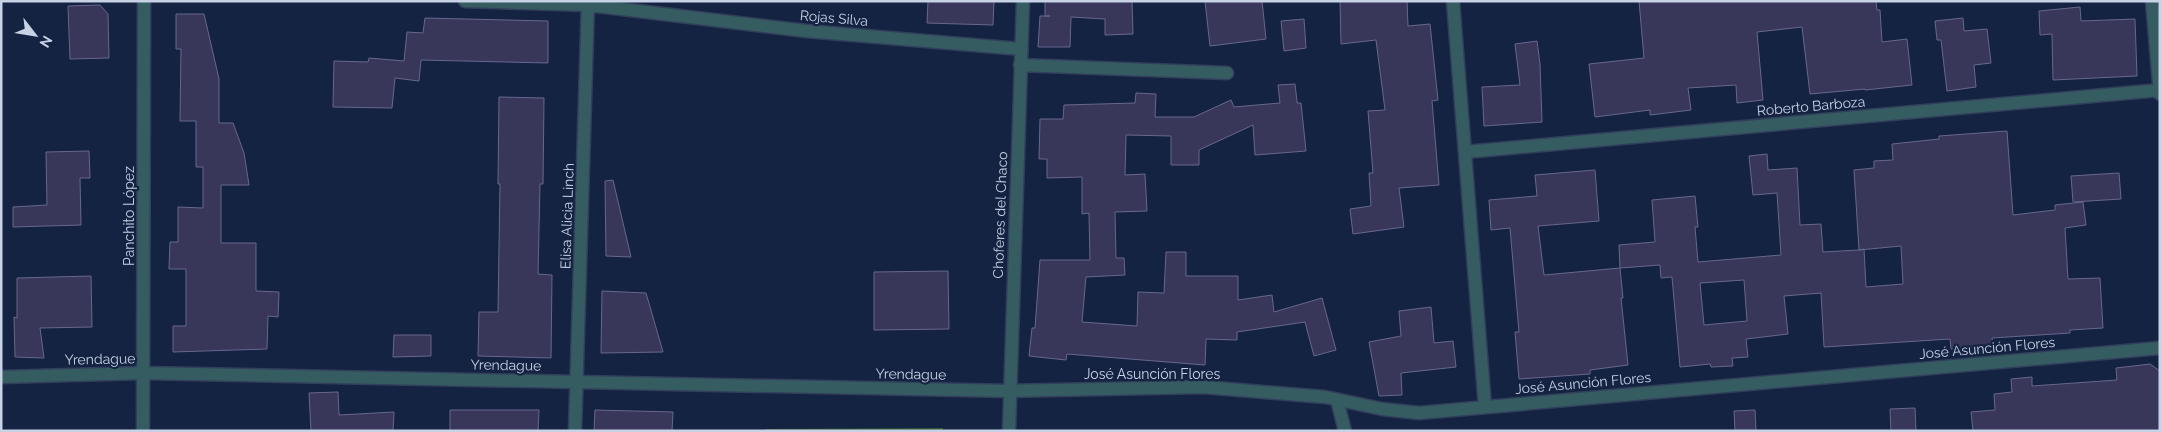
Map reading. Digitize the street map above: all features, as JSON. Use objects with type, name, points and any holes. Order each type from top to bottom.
[{"type":"street","name":"Panchito López","points":[[143,431],[144,1]]},
{"type":"street","name":"Rojas Silva","points":[[466,1],[588,3],[806,31],[1021,49]]},
{"type":"street","name":"Choferes del Chaco","points":[[1009,431],[1022,1]]},
{"type":"street","points":[[1453,1],[1485,407]]},
{"type":"street","points":[[2152,1],[2160,94]]},
{"type":"street","name":"Elisa Alicia Linch","points":[[575,431],[588,3]]},
{"type":"street","points":[[1020,65],[1227,73]]},
{"type":"street","name":"Roberto Barboza","points":[[1466,152],[2160,90]]},
{"type":"street","name":"José Asunción Flores","points":[[1010,391],[1203,387],[1325,397],[1382,409],[1419,413],[2160,348]]},
{"type":"street","name":"Yrendague","points":[[1,377],[143,373],[1010,391]]},
{"type":"street","points":[[1337,400],[1345,431]]},
{"type":"green space","points":[[943,428],[943,431],[765,431],[765,429]]},
{"type":"building","points":[[928,1],[994,1],[993,25],[927,23]]},
{"type":"building","points":[[1045,1],[1132,1],[1133,34],[1105,35],[1105,19],[1071,17],[1070,47],[1038,47],[1040,16],[1045,16]]},
{"type":"building","points":[[1205,1],[1262,1],[1266,39],[1210,46]]},
{"type":"building","points":[[1340,1],[1407,1],[1408,26],[1430,24],[1438,100],[1432,101],[1439,185],[1399,188],[1404,227],[1353,234],[1350,209],[1371,206],[1369,173],[1373,173],[1368,111],[1385,110],[1376,40],[1341,44]]},
{"type":"building","points":[[1639,1],[1876,1],[1877,10],[1880,10],[1882,42],[1907,39],[1912,85],[1810,94],[1802,27],[1757,32],[1763,100],[1737,103],[1736,85],[1688,88],[1691,110],[1650,115],[1650,110],[1595,117],[1589,64],[1644,58]]},
{"type":"building","points":[[100,5],[108,14],[109,58],[70,59],[68,6]]},
{"type":"building","points":[[2080,7],[2081,21],[2135,19],[2137,76],[2053,80],[2052,34],[2040,35],[2039,11]]},
{"type":"building","points":[[176,14],[204,14],[219,79],[219,123],[233,123],[244,153],[249,185],[221,185],[221,243],[256,243],[256,291],[279,292],[278,317],[268,316],[267,349],[173,352],[173,326],[186,326],[186,269],[169,269],[170,242],[178,242],[178,207],[203,208],[203,167],[196,167],[196,121],[180,121],[181,49],[176,49]]},
{"type":"building","points":[[425,18],[548,21],[548,63],[421,60],[419,81],[395,78],[392,108],[333,107],[334,61],[368,62],[369,58],[404,61],[407,32],[423,33]]},
{"type":"building","points":[[1963,18],[1964,31],[1987,29],[1991,63],[1974,65],[1976,87],[1947,91],[1941,40],[1937,40],[1935,21]]},
{"type":"building","points":[[1304,19],[1306,48],[1284,51],[1281,21]]},
{"type":"building","points":[[1537,41],[1540,64],[1542,122],[1484,126],[1482,87],[1520,85],[1515,44]]},
{"type":"building","points":[[1295,84],[1297,103],[1301,103],[1306,151],[1255,155],[1253,125],[1199,150],[1199,165],[1171,165],[1171,136],[1126,135],[1125,175],[1145,174],[1147,211],[1115,212],[1116,258],[1124,258],[1125,275],[1086,277],[1082,322],[1137,326],[1138,292],[1164,293],[1166,252],[1186,252],[1186,276],[1238,276],[1238,300],[1272,295],[1274,312],[1322,298],[1336,350],[1314,356],[1305,322],[1237,332],[1237,340],[1206,339],[1205,365],[1067,354],[1066,360],[1029,356],[1032,328],[1035,328],[1040,260],[1090,260],[1089,213],[1082,214],[1082,177],[1047,178],[1047,159],[1039,159],[1040,119],[1063,119],[1064,105],[1135,103],[1136,93],[1156,94],[1155,117],[1194,117],[1231,100],[1234,107],[1280,103],[1278,85]]},
{"type":"building","points":[[499,97],[544,98],[543,184],[540,184],[538,274],[552,275],[551,358],[478,356],[479,312],[498,312]]},
{"type":"building","points":[[2007,131],[2013,215],[2055,210],[2055,205],[2083,202],[2086,225],[2065,228],[2068,279],[2100,278],[2103,328],[2070,330],[2070,333],[1992,338],[1993,345],[1951,349],[1950,339],[1824,347],[1821,293],[1784,296],[1788,334],[1746,339],[1748,357],[1732,358],[1733,366],[1711,367],[1710,364],[1680,367],[1672,277],[1661,278],[1660,265],[1620,268],[1619,245],[1655,242],[1652,200],[1695,196],[1698,227],[1695,227],[1698,262],[1781,255],[1777,193],[1753,195],[1749,156],[1767,154],[1768,170],[1797,168],[1800,225],[1821,224],[1823,252],[1859,250],[1854,170],[1874,168],[1874,161],[1893,160],[1892,144],[1939,139],[1939,136]],"holes":[[[1901,246],[1903,284],[1866,287],[1864,250]],[[1744,280],[1747,321],[1704,325],[1700,283]]]},
{"type":"building","points":[[89,151],[90,178],[80,178],[81,225],[13,227],[13,207],[47,205],[46,152]]},
{"type":"building","points":[[1595,170],[1599,221],[1538,226],[1544,275],[1620,268],[1628,365],[1590,370],[1590,374],[1519,379],[1515,332],[1519,332],[1510,228],[1491,230],[1489,200],[1537,196],[1535,175]]},
{"type":"building","points":[[2119,173],[2121,199],[2073,202],[2071,176]]},
{"type":"building","points":[[613,180],[631,257],[606,256],[605,181]]},
{"type":"building","points":[[948,271],[949,329],[874,330],[874,272]]},
{"type":"building","points":[[91,276],[92,327],[40,328],[44,358],[15,357],[14,317],[17,318],[17,278]]},
{"type":"building","points":[[602,291],[646,293],[663,352],[601,353]]},
{"type":"building","points":[[1431,307],[1434,343],[1453,341],[1456,367],[1401,373],[1402,395],[1379,396],[1369,342],[1401,336],[1399,311]]},
{"type":"building","points":[[394,335],[431,335],[431,356],[393,357]]},
{"type":"building","points":[[2150,364],[2160,371],[2160,431],[1973,431],[1971,412],[1995,410],[1994,394],[2012,392],[2011,379],[2032,377],[2032,386],[2117,380],[2116,368]]},
{"type":"building","points":[[338,392],[339,415],[394,412],[393,431],[311,431],[309,393]]},
{"type":"building","points":[[1915,408],[1916,431],[1891,431],[1890,409]]},
{"type":"building","points":[[450,410],[539,410],[538,431],[450,431]]},
{"type":"building","points":[[595,410],[673,412],[672,431],[594,431]]},
{"type":"building","points":[[1755,410],[1756,431],[1735,431],[1734,411]]}]
